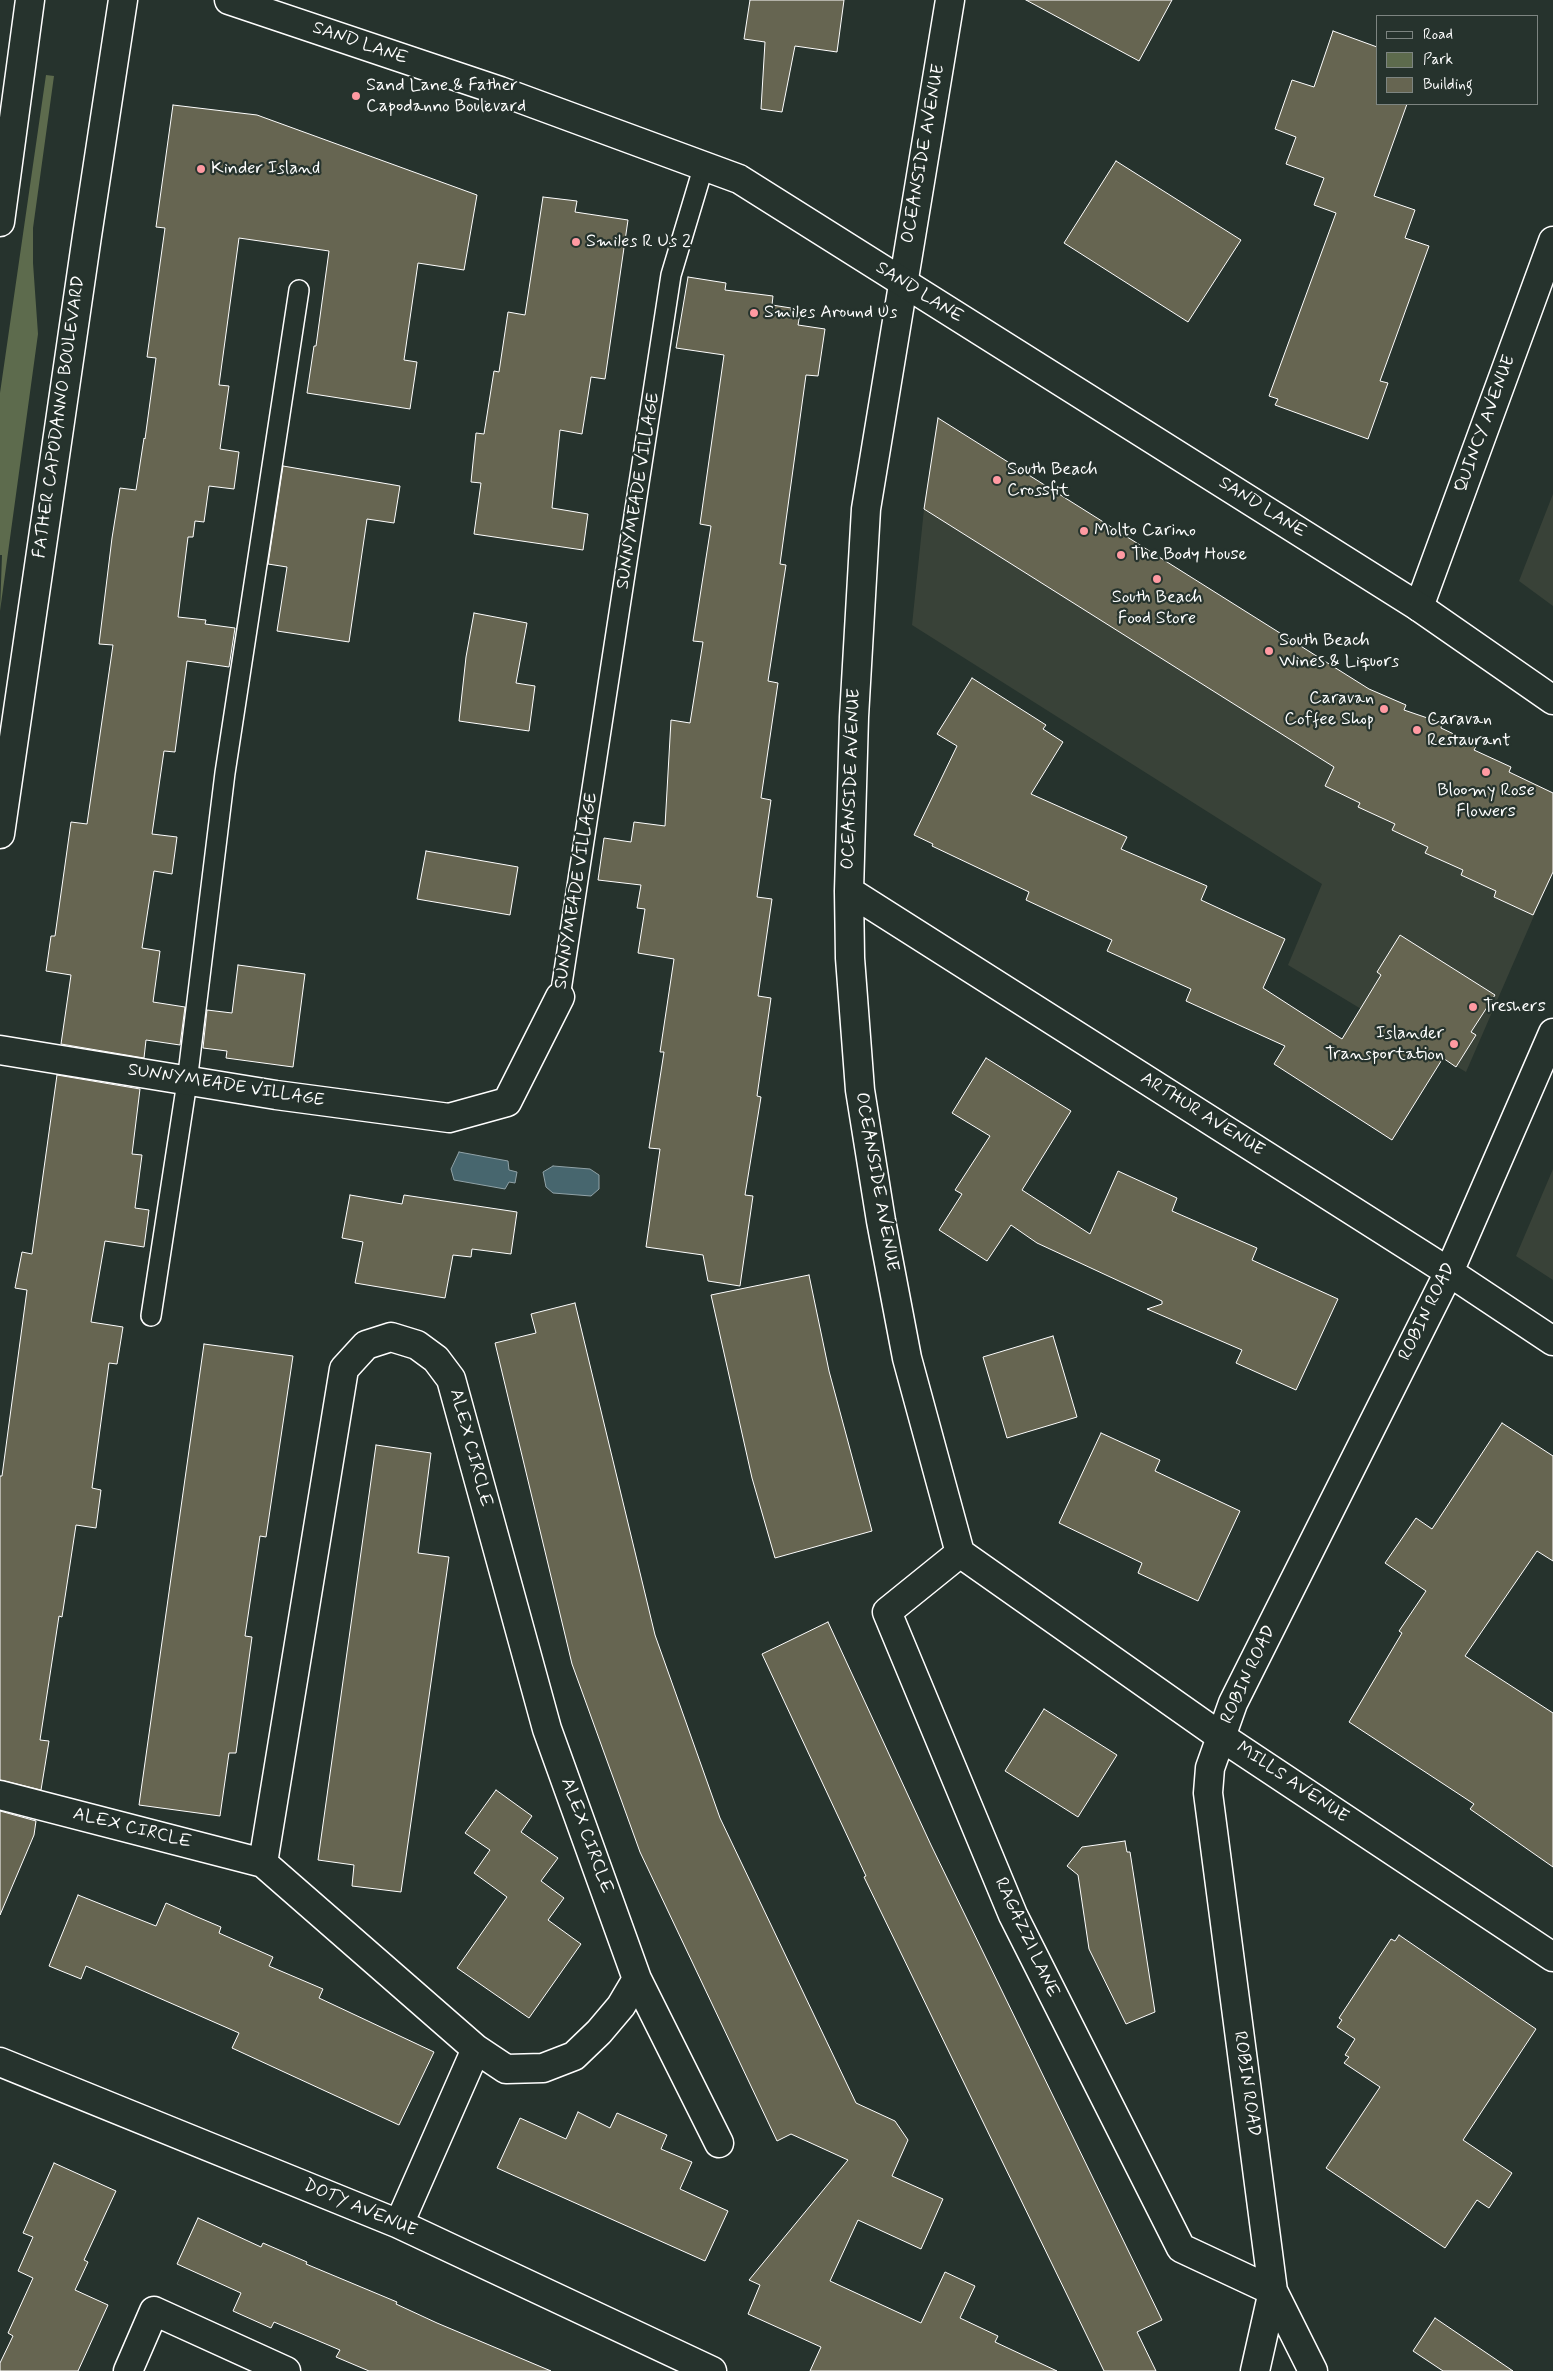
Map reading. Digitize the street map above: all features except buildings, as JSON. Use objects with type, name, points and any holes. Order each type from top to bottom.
[{"type":"street","points":[[0,222],[30,0]]},
{"type":"street","name":"FATHER CAPODANNO BOULEVARD","points":[[0,834],[11,675],[123,0]]},
{"type":"street","name":"SAND LANE","points":[[229,0],[500,91],[739,179],[1419,607],[1553,700]]},
{"type":"street","name":"OCEANSIDE AVENUE","points":[[950,0],[866,509],[854,717],[849,891],[850,958],[860,1090],[881,1221],[907,1358],[960,1553]]},
{"type":"street","name":"QUINCY AVENUE","points":[[1419,607],[1553,241]]},
{"type":"street","name":"ARTHUR AVENUE","points":[[849,891],[1449,1272],[1553,1341]]},
{"type":"street","name":"SUNNYMEADE VILLAGE","points":[[0,1050],[187,1082],[449,1118],[507,1102],[560,997]]},
{"type":"street","name":"ROBIN ROAD","points":[[1255,2371],[1274,2291],[1208,1793],[1210,1768],[1232,1702],[1449,1272],[1553,1033]]},
{"type":"street","name":"ALEX CIRCLE","points":[[263,1863],[344,1369],[366,1345],[391,1337],[418,1345],[436,1359],[451,1379],[547,1729],[637,1979],[719,2142]]},
{"type":"street","name":"MILLS AVENUE","points":[[960,1553],[1220,1736],[1553,1957]]},
{"type":"street","name":"RAGAZZI LANE","points":[[960,1553],[887,1612],[1013,1915],[1181,2248],[1274,2291]]},
{"type":"street","name":"ALEX CIRCLE","points":[[0,1795],[263,1863],[476,2049],[506,2069],[543,2068],[574,2056],[616,2013],[637,1979]]},
{"type":"street","points":[[399,2224],[476,2049]]},
{"type":"street","name":"DOTY AVENUE","points":[[0,2062],[399,2224],[712,2371]]},
{"type":"street","points":[[1274,2291],[1314,2371]]},
{"type":"street","points":[[128,2371],[154,2310],[286,2371]]},
{"type":"lane","name":"SUNNYMEADE VILLAGE","points":[[560,997],[672,275],[704,165]]},
{"type":"lane","points":[[151,1316],[187,1082],[225,774],[299,290]]},
{"type":"shaded area","points":[[936,427],[953,428],[1369,689],[1406,705],[1404,710],[1442,723],[1441,728],[1477,745],[1474,750],[1509,773],[1545,789],[1543,793],[1553,872],[1466,1072],[1288,965],[1322,884],[912,625],[924,509]]},
{"type":"shaded area","points":[[1553,494],[1553,606],[1519,581]]},
{"type":"shaded area","points":[[1553,1169],[1553,1280],[1516,1256]]},
{"type":"green space","points":[[46,75],[54,76],[33,228],[33,263],[38,334],[0,611],[2,555],[0,555],[0,393]]},
{"type":"water","points":[[459,1152],[508,1161],[509,1170],[517,1172],[515,1183],[509,1182],[505,1189],[454,1180],[451,1169]]},
{"type":"water","points":[[553,1166],[590,1169],[599,1175],[599,1189],[591,1196],[553,1193],[546,1187],[543,1172]]},
{"type":"place","name":"Sand Lane & Father Capodanno Boulevard","points":[[356,96]]},
{"type":"place","name":"Kinder Island","points":[[201,169]]},
{"type":"place","name":"Smiles R Us 2","points":[[576,242]]},
{"type":"place","name":"Smiles Around Us","points":[[754,313]]},
{"type":"place","name":"South Beach Crossfit","points":[[997,480]]},
{"type":"place","name":"Molto Carino","points":[[1084,531]]},
{"type":"place","name":"The Body House","points":[[1121,555]]},
{"type":"place","name":"South Beach Food Store","points":[[1157,579]]},
{"type":"place","name":"South Beach Wines & Liquors","points":[[1269,651]]},
{"type":"place","name":"Caravan Coffee Shop","points":[[1384,709]]},
{"type":"place","name":"Caravan Restaurant","points":[[1417,730]]},
{"type":"place","name":"Bloomy Rose Flowers","points":[[1486,772]]},
{"type":"place","name":"Treshers","points":[[1473,1007]]},
{"type":"place","name":"Islander Transportation","points":[[1454,1044]]}]
